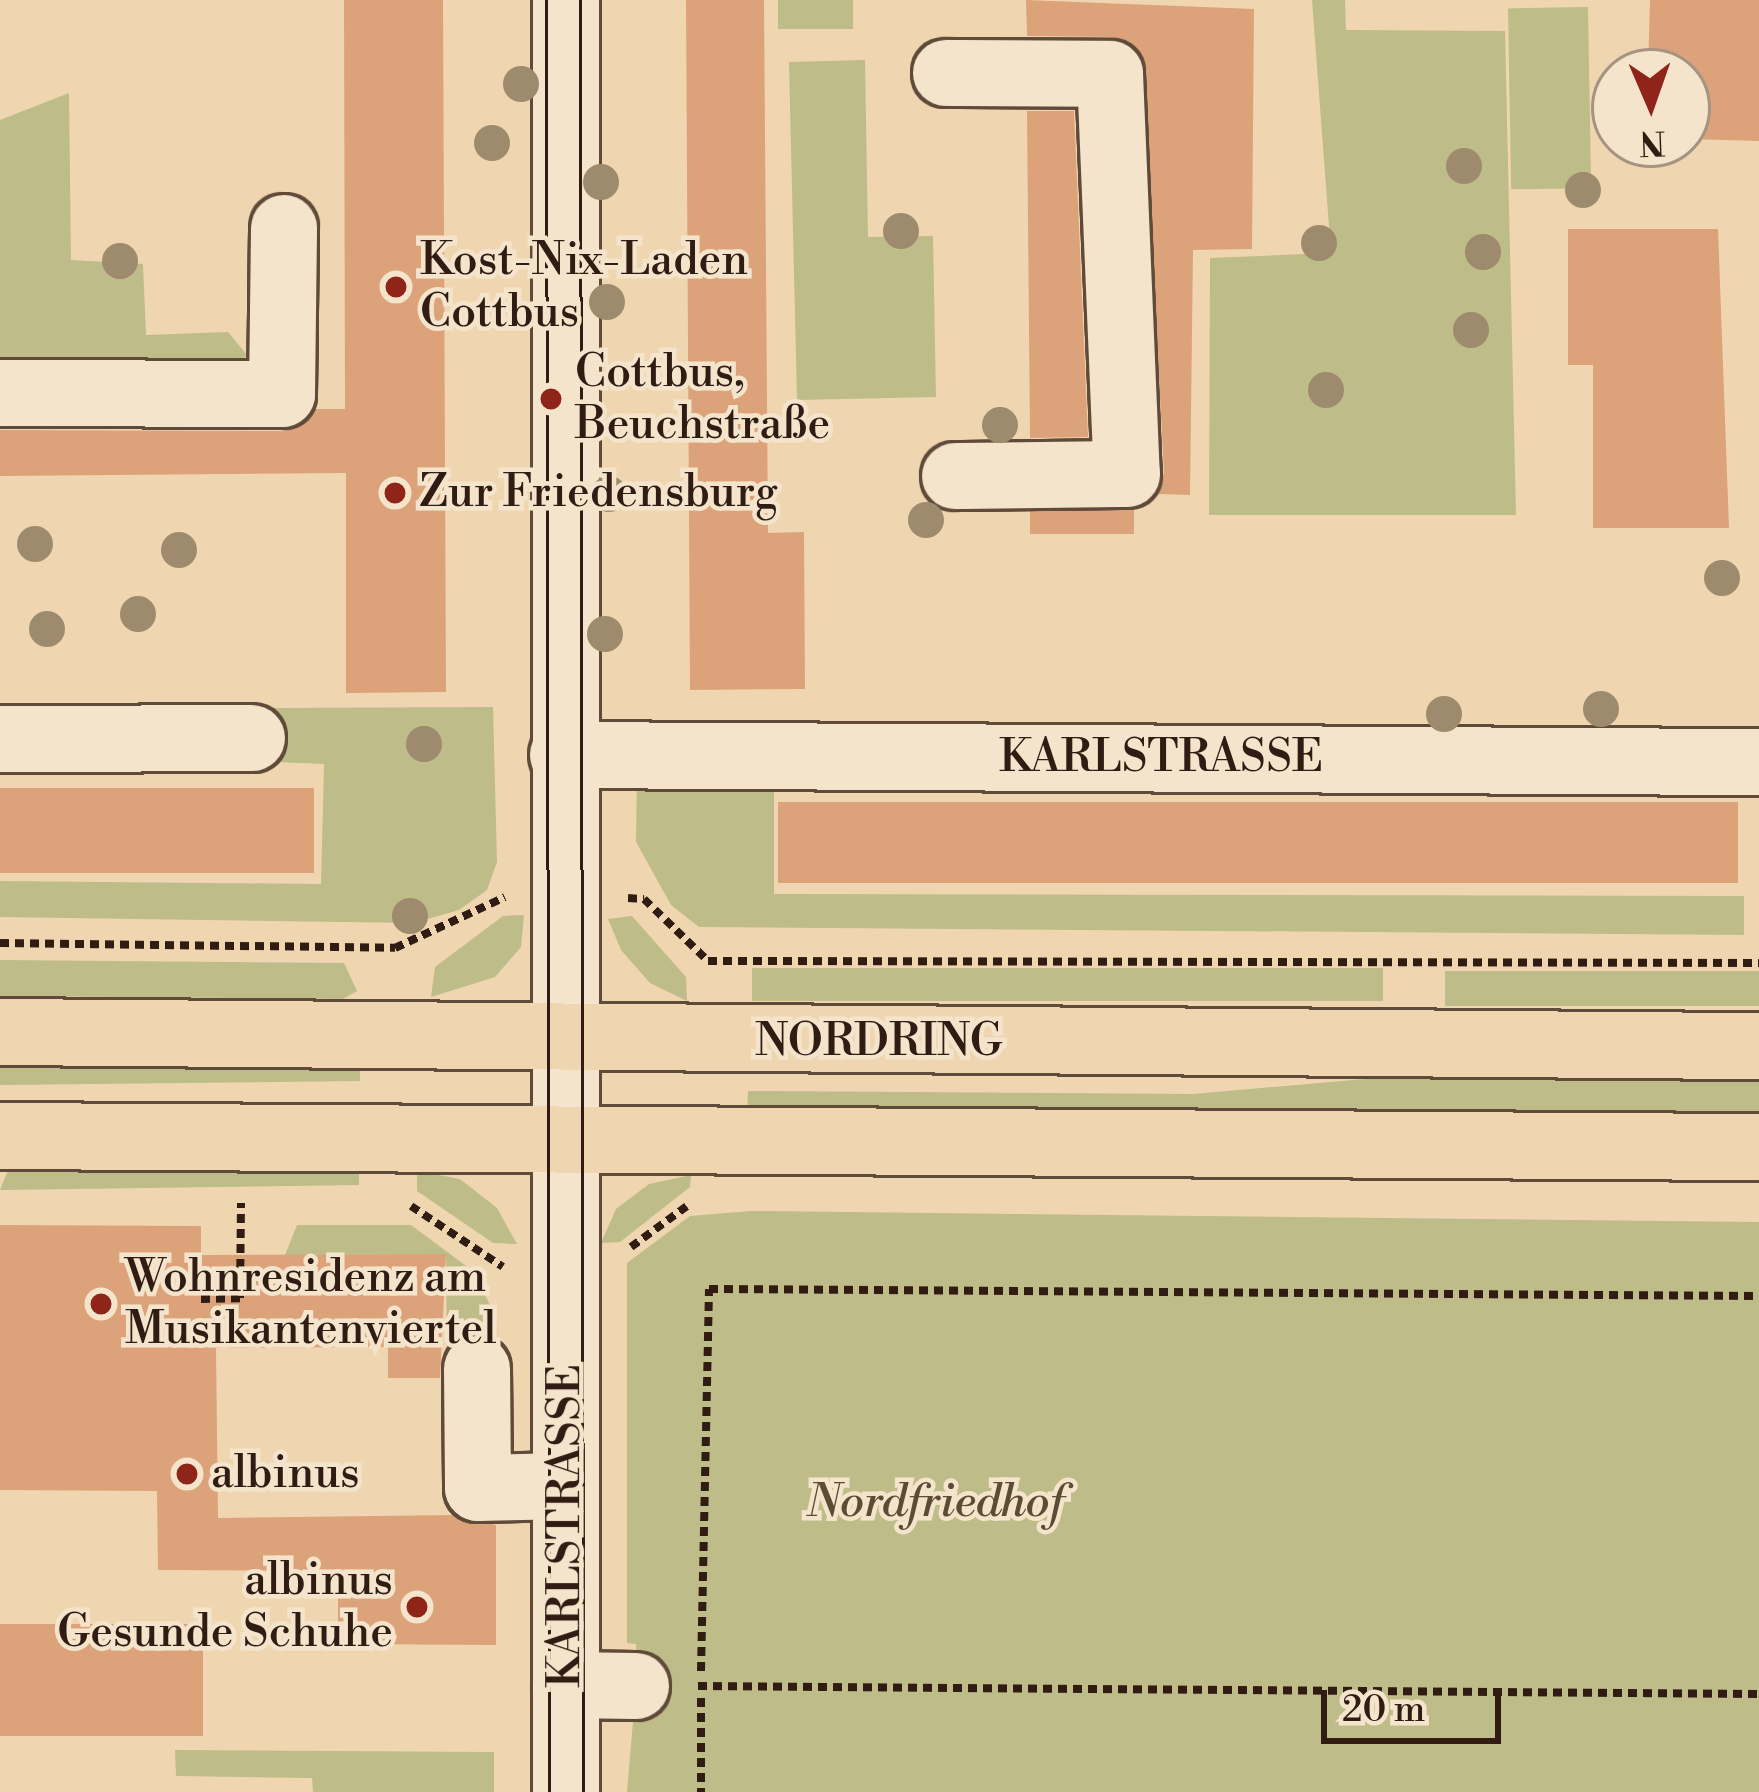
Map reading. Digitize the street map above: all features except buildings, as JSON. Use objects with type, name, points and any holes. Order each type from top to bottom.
[{"type":"main road","name":"NORDRING","points":[[0,1032],[1759,1046]]},
{"type":"main road","points":[[0,1136],[1759,1147]]},
{"type":"street","name":"KARLSTRASSE","points":[[566,0],[566,1792]]},
{"type":"street","points":[[946,73],[1110,74],[1127,474],[955,476]]},
{"type":"street","points":[[0,393],[282,394],[284,228]]},
{"type":"street","points":[[0,739],[252,738]]},
{"type":"street","name":"KARLSTRASSE","points":[[563,755],[1560,741],[1723,752]]},
{"type":"street","points":[[477,1369],[478,1489],[566,1486]]},
{"type":"street","points":[[566,1684],[636,1686]]},
{"type":"path","points":[[0,943],[394,948],[509,896],[644,899],[708,961],[1759,963]]},
{"type":"path","points":[[398,1202],[507,1270],[566,1268]]},
{"type":"path","points":[[219,1203],[263,1203]]},
{"type":"path","points":[[201,1299],[225,1304],[240,1298],[241,1203]]},
{"type":"path","points":[[240,1244],[251,1255]]},
{"type":"path","points":[[701,1792],[709,1289],[1759,1296]]},
{"type":"path","points":[[636,1686],[1759,1694]]},
{"type":"green space","points":[[778,0],[853,0],[853,29],[778,29]]},
{"type":"green space","points":[[1312,0],[1345,0],[1346,30],[1505,31],[1516,515],[1209,515],[1210,258],[1331,253]]},
{"type":"green space","points":[[1588,7],[1591,188],[1511,189],[1508,8]]},
{"type":"green space","points":[[865,60],[868,237],[933,236],[936,397],[797,400],[789,62]]},
{"type":"green space","points":[[69,93],[71,260],[143,264],[146,335],[228,332],[247,355],[229,377],[0,376],[0,120]]},
{"type":"green space","points":[[493,707],[497,862],[487,890],[459,910],[414,923],[0,917],[0,881],[321,884],[324,764],[273,762],[274,708]]},
{"type":"green space","points":[[774,769],[774,894],[1744,896],[1744,935],[699,927],[671,905],[636,842],[637,770]]},
{"type":"green space","points":[[524,915],[521,947],[495,977],[431,997],[435,967],[503,916]]},
{"type":"green space","points":[[632,916],[686,977],[687,1001],[650,983],[621,950],[608,919]]},
{"type":"green space","points":[[0,960],[344,963],[357,991],[343,999],[0,996]]},
{"type":"green space","points":[[752,968],[1383,968],[1383,1001],[752,1001]]},
{"type":"green space","points":[[1445,971],[1759,971],[1759,1006],[1445,1006]]},
{"type":"green space","points":[[0,1060],[360,1061],[360,1081],[0,1085]]},
{"type":"green space","points":[[1480,1069],[1759,1071],[1759,1120],[747,1116],[748,1091],[1193,1094]]},
{"type":"green space","points":[[9,1168],[359,1170],[359,1185],[0,1190]]},
{"type":"green space","points":[[417,1171],[460,1179],[497,1208],[517,1244],[493,1243],[417,1191]]},
{"type":"green space","points":[[691,1175],[690,1187],[620,1242],[601,1243],[616,1209],[649,1184]]},
{"type":"green space","name":"Nordfriedhof","points":[[751,1211],[1759,1222],[1759,1792],[627,1792],[636,1644],[627,1643],[627,1263],[690,1216]]},
{"type":"green space","points":[[297,1225],[411,1225],[473,1271],[497,1319],[499,1461],[490,1351],[447,1351],[446,1254],[285,1255]]},
{"type":"green space","points":[[175,1750],[494,1752],[494,1792],[313,1792],[312,1778],[176,1776]]},
{"type":"tram line","points":[[546,0],[549,1792]]},
{"type":"tram line","points":[[580,0],[583,1792]]},
{"type":"place","name":"Kost-Nix-Laden Cottbus","points":[[396,287]]},
{"type":"place","name":"Cottbus, Beuchstraße","points":[[551,399]]},
{"type":"place","name":"Zur Friedensburg","points":[[395,493]]},
{"type":"place","name":"Wohnresidenz am Musikantenviertel","points":[[101,1304]]},
{"type":"place","name":"albinus","points":[[187,1474]]},
{"type":"place","name":"albinus Gesunde Schuhe","points":[[417,1607]]}]
